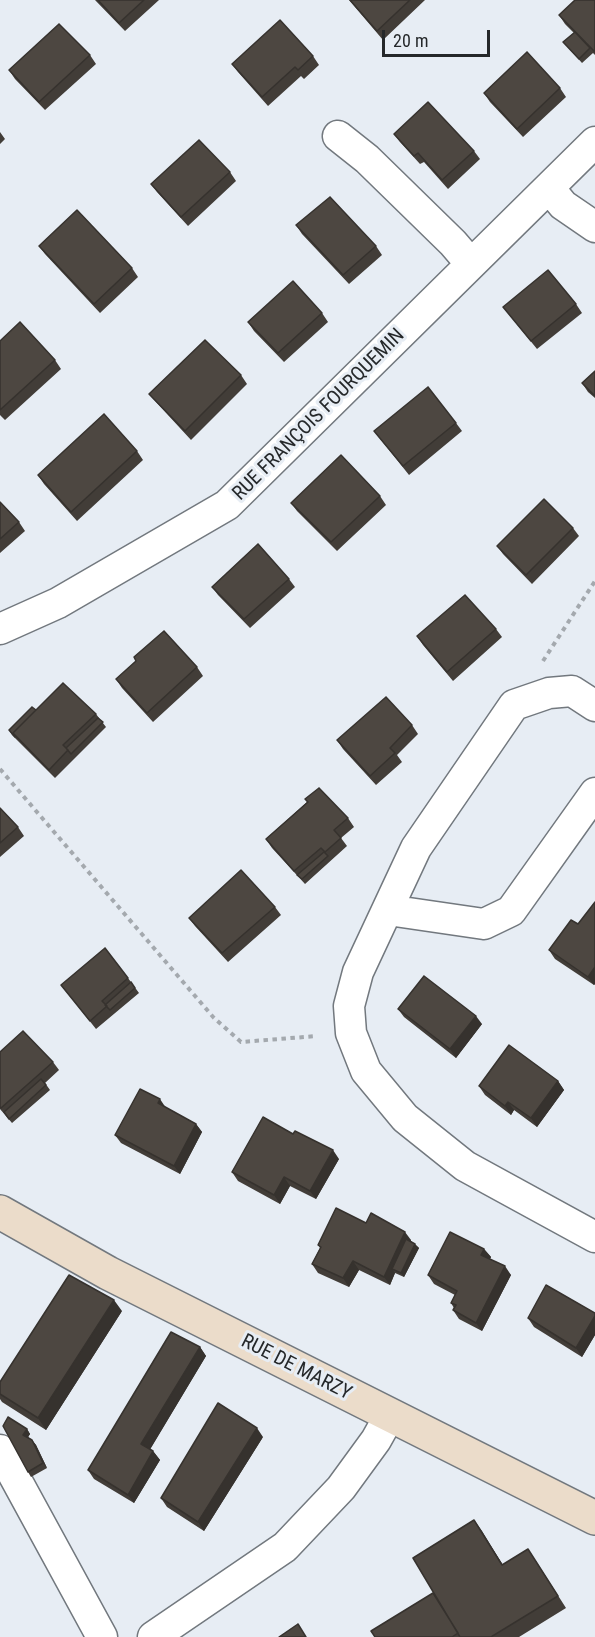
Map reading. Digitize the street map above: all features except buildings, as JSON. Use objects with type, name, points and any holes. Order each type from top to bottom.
[{"type":"main road","name":"RUE DE MARZY","points":[[0,1212],[108,1273],[595,1518]]},
{"type":"street","points":[[338,136],[367,159],[453,243],[471,264]]},
{"type":"street","name":"RUE FRANÇOIS FOURQUEMIN","points":[[0,629],[58,603],[227,505],[595,142]]},
{"type":"street","points":[[549,188],[564,205],[595,227]]},
{"type":"street","points":[[595,706],[572,691],[549,693],[514,705],[416,848],[358,972],[349,1006],[351,1033],[366,1071],[405,1118],[465,1166],[595,1237]]},
{"type":"street","points":[[388,910],[484,924],[511,911],[595,793]]},
{"type":"street","points":[[153,1637],[285,1547],[341,1488],[376,1440],[390,1415]]},
{"type":"street","points":[[0,1450],[102,1637]]},
{"type":"path","points":[[514,705],[595,581]]},
{"type":"path","points":[[0,769],[214,1018],[241,1042],[351,1033]]}]
